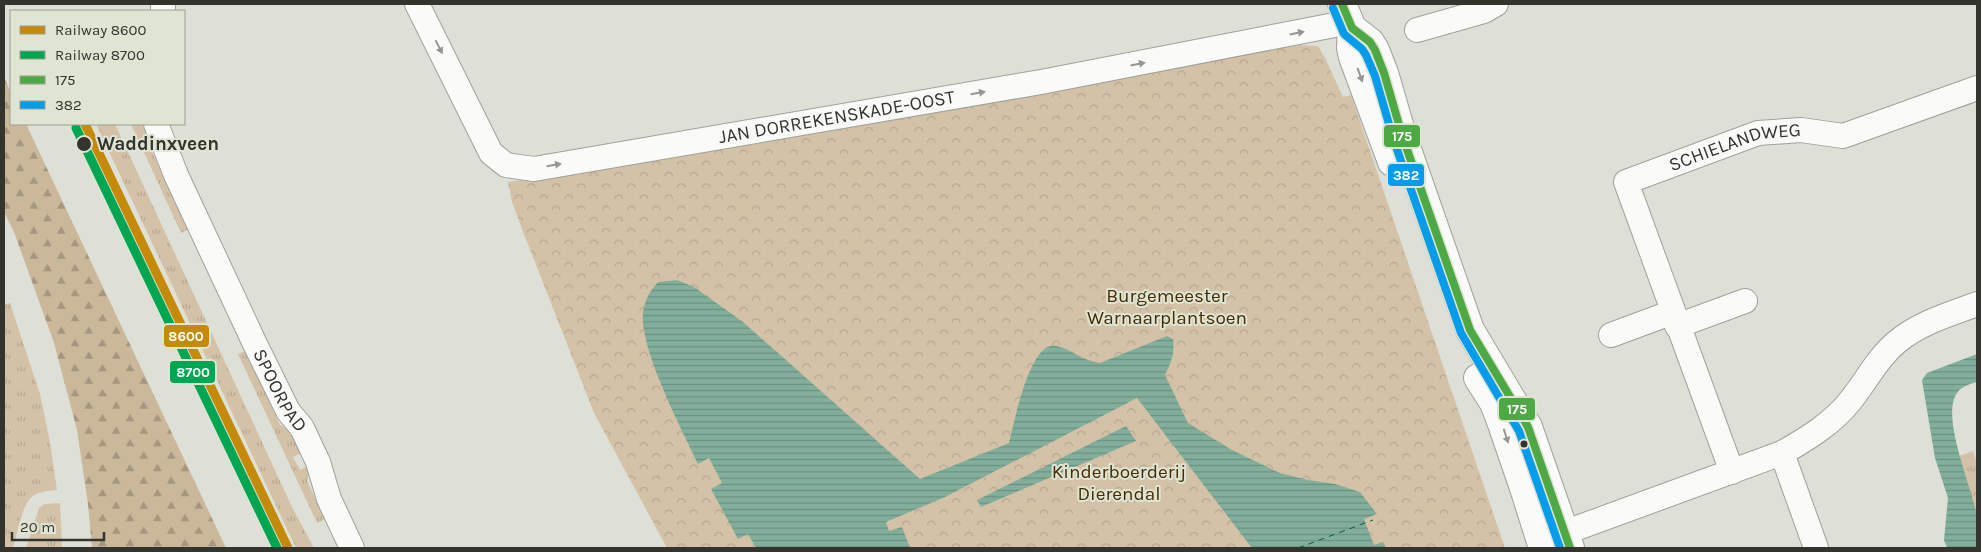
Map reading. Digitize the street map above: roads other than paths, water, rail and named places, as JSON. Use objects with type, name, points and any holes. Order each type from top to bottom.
[{"type":"main road","points":[[1348,18],[1375,50],[1384,73],[1402,135],[1470,330],[1528,427],[1568,540]]},
{"type":"main road","points":[[1348,18],[1353,57],[1455,337],[1466,359],[1494,403],[1542,545]]},
{"type":"street","name":"JAN DORREKENSKADE-OOST","points":[[417,4],[491,153],[506,165],[534,169],[1041,82],[1318,30],[1348,18]]},
{"type":"street","points":[[1416,30],[1484,11],[1496,4]]},
{"type":"street","name":"SCHIELANDWEG","points":[[1732,472],[1626,182],[1758,134],[1801,130],[1844,136],[1977,88]]},
{"type":"street","name":"SPOORPAD","points":[[156,125],[164,149],[203,234],[288,411],[302,428],[318,462],[329,499],[352,548]]},
{"type":"street","points":[[1611,335],[1744,301]]},
{"type":"street","points":[[1542,545],[1568,540],[1782,452],[1811,435],[1843,408],[1873,368],[1898,341],[1934,320],[1977,304]]},
{"type":"street","points":[[1782,452],[1816,548]]},
{"type":"rail line","name":"8600","points":[[85,125],[288,548]]},
{"type":"rail line","name":"8700","points":[[76,128],[277,548]]},
{"type":"place","name":"Waddinxveen","points":[[84,144]]},
{"type":"park label","name":"Burgemeester Warnaarplantsoen","points":[[1167,307]]},
{"type":"park label","name":"Kinderboerderij Dierendal","points":[[1119,483]]}]
